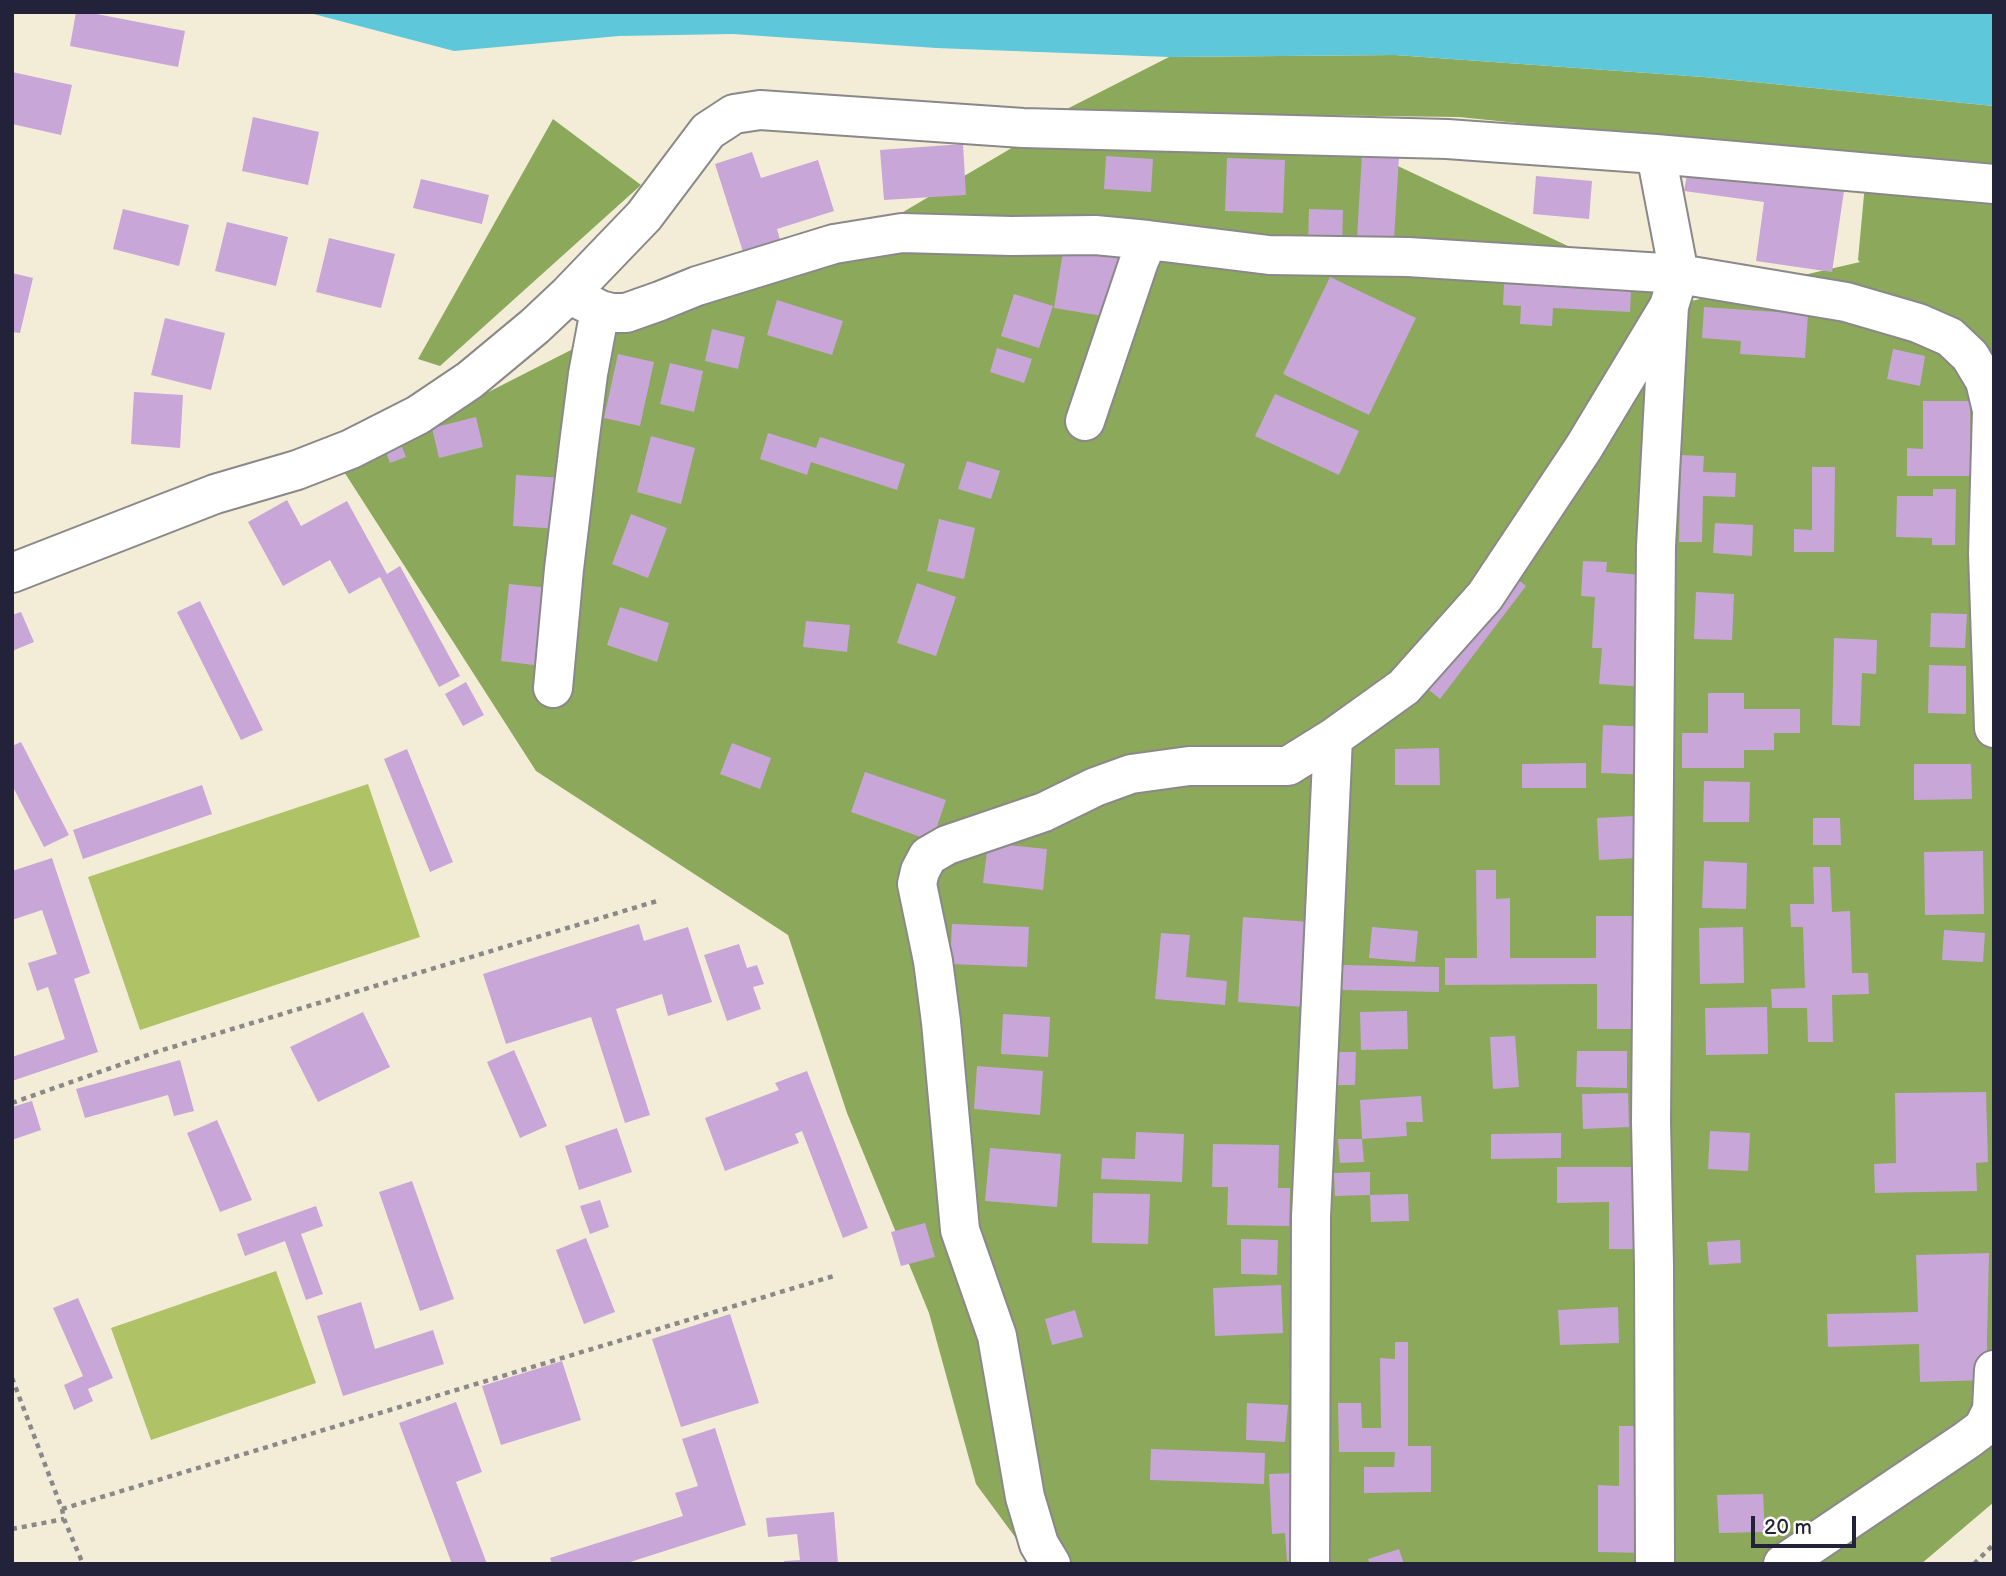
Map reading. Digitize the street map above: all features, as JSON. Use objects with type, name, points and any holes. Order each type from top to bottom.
[{"type":"street","points":[[12,573],[215,494],[297,470],[362,443],[418,415],[470,380],[535,326],[584,302],[708,131],[734,114],[760,110],[1023,128],[1447,139],[1656,154],[1994,184]]},
{"type":"street","points":[[1655,1564],[1651,1121],[1656,546],[1674,290],[1656,154]]},
{"type":"street","points":[[584,302],[626,313],[697,286],[834,244],[902,233],[1095,235],[1269,255],[1408,257],[1674,290],[1846,302],[1918,323],[1951,337],[1970,356],[1985,381],[1992,410],[1988,553],[1994,728]]},
{"type":"street","points":[[1085,421],[1148,240]]},
{"type":"street","points":[[1051,1564],[1039,1544],[1025,1497],[997,1336],[960,1230],[941,1022],[933,961],[917,884],[920,872],[928,856],[947,845],[1044,812],[1095,787],[1131,775],[1189,765],[1288,766],[1333,738],[1404,687],[1485,596],[1584,447],[1674,290]]},
{"type":"street","points":[[553,688],[588,374],[584,302]]},
{"type":"street","points":[[1310,1564],[1311,1217],[1333,738]]},
{"type":"street","points":[[1783,1564],[1983,1428],[1992,1410],[1994,1370]]},
{"type":"path","points":[[12,1103],[156,1052],[657,901]]},
{"type":"path","points":[[62,1508],[837,1275]]},
{"type":"path","points":[[12,1378],[83,1564]]},
{"type":"path","points":[[12,1529],[64,1519]]},
{"type":"path","points":[[1974,1564],[1994,1544]]},
{"type":"green space","points":[[1395,55],[1704,77],[1994,106],[1994,164],[1674,139],[1459,117],[1061,112],[1169,57]]},
{"type":"green space","points":[[553,119],[641,185],[440,366],[418,359]]},
{"type":"green space","points":[[1032,136],[1334,136],[1687,302],[1860,262],[1858,260],[1865,184],[1994,200],[1994,1502],[1921,1564],[1035,1564],[976,1484],[929,1313],[847,1113],[788,935],[536,771],[341,467],[681,294],[898,215]]},
{"type":"green space","points":[[368,784],[420,937],[140,1030],[88,877]]},
{"type":"green space","points":[[276,1271],[316,1383],[151,1440],[111,1328]]},
{"type":"water","points":[[306,12],[1994,12],[1994,106],[1704,77],[1395,55],[1169,57],[936,48],[733,34],[619,36],[454,51]]},
{"type":"building","points":[[76,12],[185,31],[178,67],[70,46]]},
{"type":"building","points":[[12,72],[72,85],[61,135],[12,124]]},
{"type":"building","points":[[253,117],[319,132],[308,185],[242,171]]},
{"type":"building","points":[[963,144],[966,195],[884,200],[880,150]]},
{"type":"building","points":[[752,152],[761,178],[818,160],[834,211],[777,229],[781,243],[744,255],[715,164]]},
{"type":"building","points":[[1362,154],[1399,157],[1394,240],[1357,237]]},
{"type":"building","points":[[1106,156],[1153,159],[1151,192],[1104,189]]},
{"type":"building","points":[[1227,158],[1285,160],[1283,213],[1225,211]]},
{"type":"building","points":[[1688,169],[1844,191],[1832,272],[1756,261],[1764,202],[1684,191]]},
{"type":"building","points":[[1536,176],[1592,181],[1589,219],[1533,214]]},
{"type":"building","points":[[421,179],[489,195],[482,224],[413,208]]},
{"type":"building","points":[[123,209],[189,225],[179,266],[113,249]]},
{"type":"building","points":[[1309,209],[1343,210],[1342,248],[1308,247]]},
{"type":"building","points":[[227,222],[288,237],[276,286],[215,271]]},
{"type":"building","points":[[329,238],[395,254],[381,308],[316,292]]},
{"type":"building","points":[[1064,245],[1119,254],[1109,317],[1054,308]]},
{"type":"building","points":[[12,273],[33,278],[20,333],[12,332]]},
{"type":"building","points":[[1330,277],[1416,318],[1369,415],[1283,374]]},
{"type":"building","points":[[1504,284],[1631,291],[1630,312],[1553,308],[1552,326],[1520,324],[1521,306],[1503,305]]},
{"type":"building","points":[[1014,294],[1053,306],[1039,348],[1001,336]]},
{"type":"building","points":[[777,300],[843,321],[832,355],[767,335]]},
{"type":"building","points":[[1704,307],[1808,314],[1805,358],[1740,354],[1741,341],[1702,338]]},
{"type":"building","points":[[165,318],[225,333],[211,390],[151,375]]},
{"type":"building","points":[[712,329],[745,337],[738,369],[705,361]]},
{"type":"building","points":[[997,348],[1032,359],[1024,383],[990,372]]},
{"type":"building","points":[[1893,349],[1925,356],[1920,386],[1887,379]]},
{"type":"building","points":[[618,354],[654,362],[640,426],[604,418]]},
{"type":"building","points":[[670,363],[703,371],[694,412],[660,404]]},
{"type":"building","points":[[134,392],[183,395],[180,448],[131,444]]},
{"type":"building","points":[[1275,394],[1359,431],[1339,475],[1255,436]]},
{"type":"building","points":[[1923,401],[1970,401],[1971,476],[1907,476],[1907,448],[1923,449]]},
{"type":"building","points":[[476,417],[483,447],[439,458],[432,428]]},
{"type":"building","points":[[768,433],[816,448],[820,437],[905,464],[897,490],[811,462],[807,475],[760,459]]},
{"type":"building","points":[[651,436],[695,448],[681,504],[637,492]]},
{"type":"building","points":[[400,442],[406,457],[390,463],[384,448]]},
{"type":"building","points":[[1681,455],[1704,456],[1703,472],[1736,473],[1735,497],[1703,496],[1702,542],[1679,542]]},
{"type":"building","points":[[967,461],[1000,471],[991,499],[958,489]]},
{"type":"building","points":[[1812,467],[1835,467],[1834,552],[1794,552],[1794,529],[1812,530]]},
{"type":"building","points":[[516,475],[563,478],[559,529],[513,526]]},
{"type":"building","points":[[1933,489],[1956,489],[1955,545],[1932,545],[1932,538],[1896,537],[1897,496],[1933,496]]},
{"type":"building","points":[[287,500],[301,526],[347,501],[387,574],[400,566],[460,676],[439,687],[380,577],[349,594],[330,560],[283,586],[248,522]]},
{"type":"building","points":[[631,514],[667,528],[648,578],[612,564]]},
{"type":"building","points":[[939,519],[975,528],[964,579],[927,571]]},
{"type":"building","points":[[1715,523],[1753,525],[1752,556],[1713,553]]},
{"type":"building","points":[[1583,561],[1607,562],[1606,572],[1642,575],[1648,687],[1599,684],[1602,648],[1592,648],[1595,597],[1581,596]]},
{"type":"building","points":[[1511,574],[1526,586],[1440,699],[1424,686]]},
{"type":"building","points":[[917,583],[956,597],[936,656],[897,643]]},
{"type":"building","points":[[509,584],[550,588],[542,666],[501,661]]},
{"type":"building","points":[[1696,592],[1734,594],[1732,640],[1694,639]]},
{"type":"building","points":[[200,601],[263,730],[241,740],[177,612]]},
{"type":"building","points":[[620,607],[669,623],[657,662],[607,645]]},
{"type":"building","points":[[21,612],[34,642],[12,651],[12,615]]},
{"type":"building","points":[[1931,613],[1967,614],[1965,648],[1930,647]]},
{"type":"building","points":[[806,621],[850,625],[847,652],[803,647]]},
{"type":"building","points":[[1834,638],[1877,640],[1876,674],[1862,673],[1860,726],[1832,725]]},
{"type":"building","points":[[1929,665],[1966,666],[1966,714],[1928,713]]},
{"type":"building","points":[[466,682],[484,715],[463,726],[445,694]]},
{"type":"building","points":[[1708,693],[1744,693],[1744,709],[1800,709],[1800,733],[1774,733],[1774,750],[1744,750],[1744,768],[1682,768],[1682,733],[1708,733]]},
{"type":"building","points":[[1603,725],[1652,727],[1651,775],[1601,773]]},
{"type":"building","points":[[21,742],[69,835],[44,847],[12,785],[12,746]]},
{"type":"building","points":[[732,743],[771,758],[760,789],[720,774]]},
{"type":"building","points":[[1439,748],[1440,785],[1395,785],[1395,749]]},
{"type":"building","points":[[407,749],[453,862],[430,872],[384,759]]},
{"type":"building","points":[[1586,763],[1586,788],[1522,788],[1522,764]]},
{"type":"building","points":[[1914,764],[1971,764],[1972,799],[1914,800]]},
{"type":"building","points":[[865,772],[946,800],[932,841],[851,812]]},
{"type":"building","points":[[1704,781],[1750,782],[1749,822],[1703,822]]},
{"type":"building","points":[[202,785],[212,814],[83,859],[73,830]]},
{"type":"building","points":[[1634,816],[1636,858],[1599,860],[1597,818]]},
{"type":"building","points":[[1813,818],[1840,818],[1841,845],[1813,845]]},
{"type":"building","points":[[988,843],[1047,849],[1043,890],[983,883]]},
{"type":"building","points":[[1983,851],[1984,914],[1925,915],[1924,852]]},
{"type":"building","points":[[52,858],[90,973],[74,979],[98,1052],[12,1081],[12,1057],[65,1039],[48,987],[37,991],[28,963],[57,954],[42,910],[12,920],[12,871]]},
{"type":"building","points":[[1704,861],[1747,863],[1746,909],[1702,908]]},
{"type":"building","points":[[1813,867],[1830,867],[1832,912],[1850,911],[1852,973],[1868,973],[1869,994],[1832,995],[1833,1042],[1808,1042],[1807,1008],[1772,1008],[1771,989],[1805,988],[1803,927],[1791,927],[1790,904],[1814,904]]},
{"type":"building","points":[[1476,870],[1496,870],[1496,899],[1510,898],[1510,958],[1596,958],[1596,916],[1645,916],[1645,1029],[1597,1029],[1597,984],[1445,985],[1445,958],[1477,958]]},
{"type":"building","points":[[1243,917],[1310,922],[1303,1007],[1238,1002]]},
{"type":"building","points":[[639,924],[644,941],[688,927],[712,1002],[668,1016],[662,994],[616,1009],[650,1115],[625,1123],[591,1017],[506,1044],[483,974]]},
{"type":"building","points":[[952,924],[1029,927],[1027,967],[950,964]]},
{"type":"building","points":[[1372,927],[1418,931],[1415,962],[1369,958]]},
{"type":"building","points":[[1743,927],[1744,983],[1700,984],[1699,928]]},
{"type":"building","points":[[1944,930],[1985,933],[1983,962],[1942,960]]},
{"type":"building","points":[[1161,933],[1190,935],[1186,977],[1227,981],[1225,1005],[1155,999]]},
{"type":"building","points":[[739,944],[747,968],[757,965],[764,984],[753,987],[761,1009],[727,1021],[704,955]]},
{"type":"building","points":[[1342,965],[1439,967],[1439,992],[1342,990]]},
{"type":"building","points":[[1767,1007],[1768,1054],[1706,1055],[1705,1008]]},
{"type":"building","points":[[1407,1011],[1408,1049],[1361,1050],[1360,1012]]},
{"type":"building","points":[[363,1012],[390,1067],[318,1102],[290,1047]]},
{"type":"building","points":[[1003,1014],[1050,1017],[1048,1057],[1001,1054]]},
{"type":"building","points":[[1515,1036],[1519,1087],[1493,1089],[1490,1037]]},
{"type":"building","points":[[514,1050],[547,1126],[520,1138],[487,1062]]},
{"type":"building","points":[[1577,1051],[1627,1051],[1627,1088],[1576,1087]]},
{"type":"building","points":[[1337,1052],[1356,1052],[1355,1085],[1337,1085]]},
{"type":"building","points":[[180,1060],[194,1111],[174,1116],[168,1095],[85,1118],[76,1089]]},
{"type":"building","points":[[977,1066],[1043,1071],[1040,1115],[974,1109]]},
{"type":"building","points":[[807,1071],[868,1228],[843,1238],[802,1131],[795,1134],[799,1143],[725,1171],[705,1118],[779,1090],[775,1083]]},
{"type":"building","points":[[1986,1092],[1988,1162],[1976,1163],[1977,1191],[1875,1193],[1874,1164],[1896,1163],[1895,1093]]},
{"type":"building","points":[[1628,1093],[1629,1127],[1583,1129],[1582,1094]]},
{"type":"building","points":[[1421,1096],[1423,1122],[1406,1122],[1407,1136],[1362,1139],[1360,1100]]},
{"type":"building","points":[[32,1101],[41,1130],[12,1140],[12,1107]]},
{"type":"building","points":[[217,1120],[252,1200],[220,1212],[187,1133]]},
{"type":"building","points":[[617,1128],[632,1172],[579,1190],[565,1146]]},
{"type":"building","points":[[1710,1131],[1750,1133],[1748,1171],[1708,1169]]},
{"type":"building","points":[[1136,1132],[1184,1134],[1182,1182],[1101,1179],[1102,1158],[1135,1159]]},
{"type":"building","points":[[1561,1133],[1561,1158],[1491,1159],[1491,1134]]},
{"type":"building","points":[[1338,1139],[1362,1139],[1364,1162],[1340,1163]]},
{"type":"building","points":[[1213,1144],[1279,1145],[1278,1188],[1290,1188],[1289,1226],[1227,1225],[1228,1187],[1212,1187]]},
{"type":"building","points":[[990,1148],[1061,1154],[1057,1207],[985,1201]]},
{"type":"building","points":[[1557,1167],[1634,1167],[1635,1249],[1609,1249],[1609,1202],[1557,1203]]},
{"type":"building","points":[[1370,1172],[1370,1195],[1335,1196],[1334,1173]]},
{"type":"building","points":[[412,1181],[454,1299],[420,1311],[379,1192]]},
{"type":"building","points":[[1093,1193],[1150,1194],[1148,1244],[1092,1243]]},
{"type":"building","points":[[1408,1194],[1409,1221],[1371,1222],[1370,1195]]},
{"type":"building","points":[[600,1200],[609,1227],[590,1234],[580,1206]]},
{"type":"building","points":[[316,1206],[323,1226],[301,1234],[323,1294],[306,1300],[285,1241],[245,1256],[237,1234]]},
{"type":"building","points":[[925,1223],[935,1257],[901,1266],[891,1232]]},
{"type":"building","points":[[586,1238],[615,1312],[584,1324],[556,1250]]},
{"type":"building","points":[[1241,1239],[1278,1240],[1277,1275],[1241,1274]]},
{"type":"building","points":[[1740,1240],[1741,1263],[1709,1265],[1707,1242]]},
{"type":"building","points":[[1989,1253],[1988,1380],[1920,1382],[1919,1344],[1828,1347],[1827,1314],[1918,1312],[1916,1255]]},
{"type":"building","points":[[1281,1285],[1283,1333],[1215,1336],[1213,1288]]},
{"type":"building","points":[[78,1298],[113,1378],[88,1389],[93,1401],[74,1410],[64,1385],[83,1376],[53,1308]]},
{"type":"building","points":[[361,1302],[375,1349],[433,1330],[444,1364],[343,1396],[317,1316]]},
{"type":"building","points":[[1618,1307],[1619,1343],[1560,1345],[1558,1310]]},
{"type":"building","points":[[1075,1310],[1083,1337],[1052,1345],[1045,1319]]},
{"type":"building","points":[[730,1314],[759,1403],[681,1427],[652,1339]]},
{"type":"building","points":[[1395,1342],[1408,1342],[1408,1446],[1431,1446],[1431,1492],[1364,1493],[1364,1467],[1394,1467],[1395,1452],[1339,1452],[1338,1403],[1361,1403],[1362,1428],[1381,1428],[1380,1358],[1395,1359]]},
{"type":"building","points":[[562,1361],[581,1420],[501,1445],[482,1386]]},
{"type":"building","points":[[456,1402],[482,1472],[456,1482],[487,1564],[452,1564],[399,1423]]},
{"type":"building","points":[[1247,1403],[1288,1405],[1285,1442],[1246,1440]]},
{"type":"building","points":[[1619,1426],[1647,1426],[1645,1553],[1598,1552],[1598,1485],[1619,1486]]},
{"type":"building","points":[[715,1428],[746,1525],[624,1564],[552,1564],[550,1558],[683,1516],[675,1493],[698,1486],[682,1439]]},
{"type":"building","points":[[1151,1449],[1265,1453],[1264,1484],[1150,1480]]},
{"type":"building","points":[[1298,1473],[1302,1560],[1287,1561],[1285,1533],[1272,1534],[1269,1474]]},
{"type":"building","points":[[1763,1494],[1765,1532],[1719,1533],[1717,1495]]},
{"type":"building","points":[[834,1512],[838,1564],[784,1564],[784,1561],[800,1560],[797,1534],[768,1537],[766,1518]]},
{"type":"building","points":[[1399,1549],[1404,1564],[1370,1564],[1368,1559]]}]
